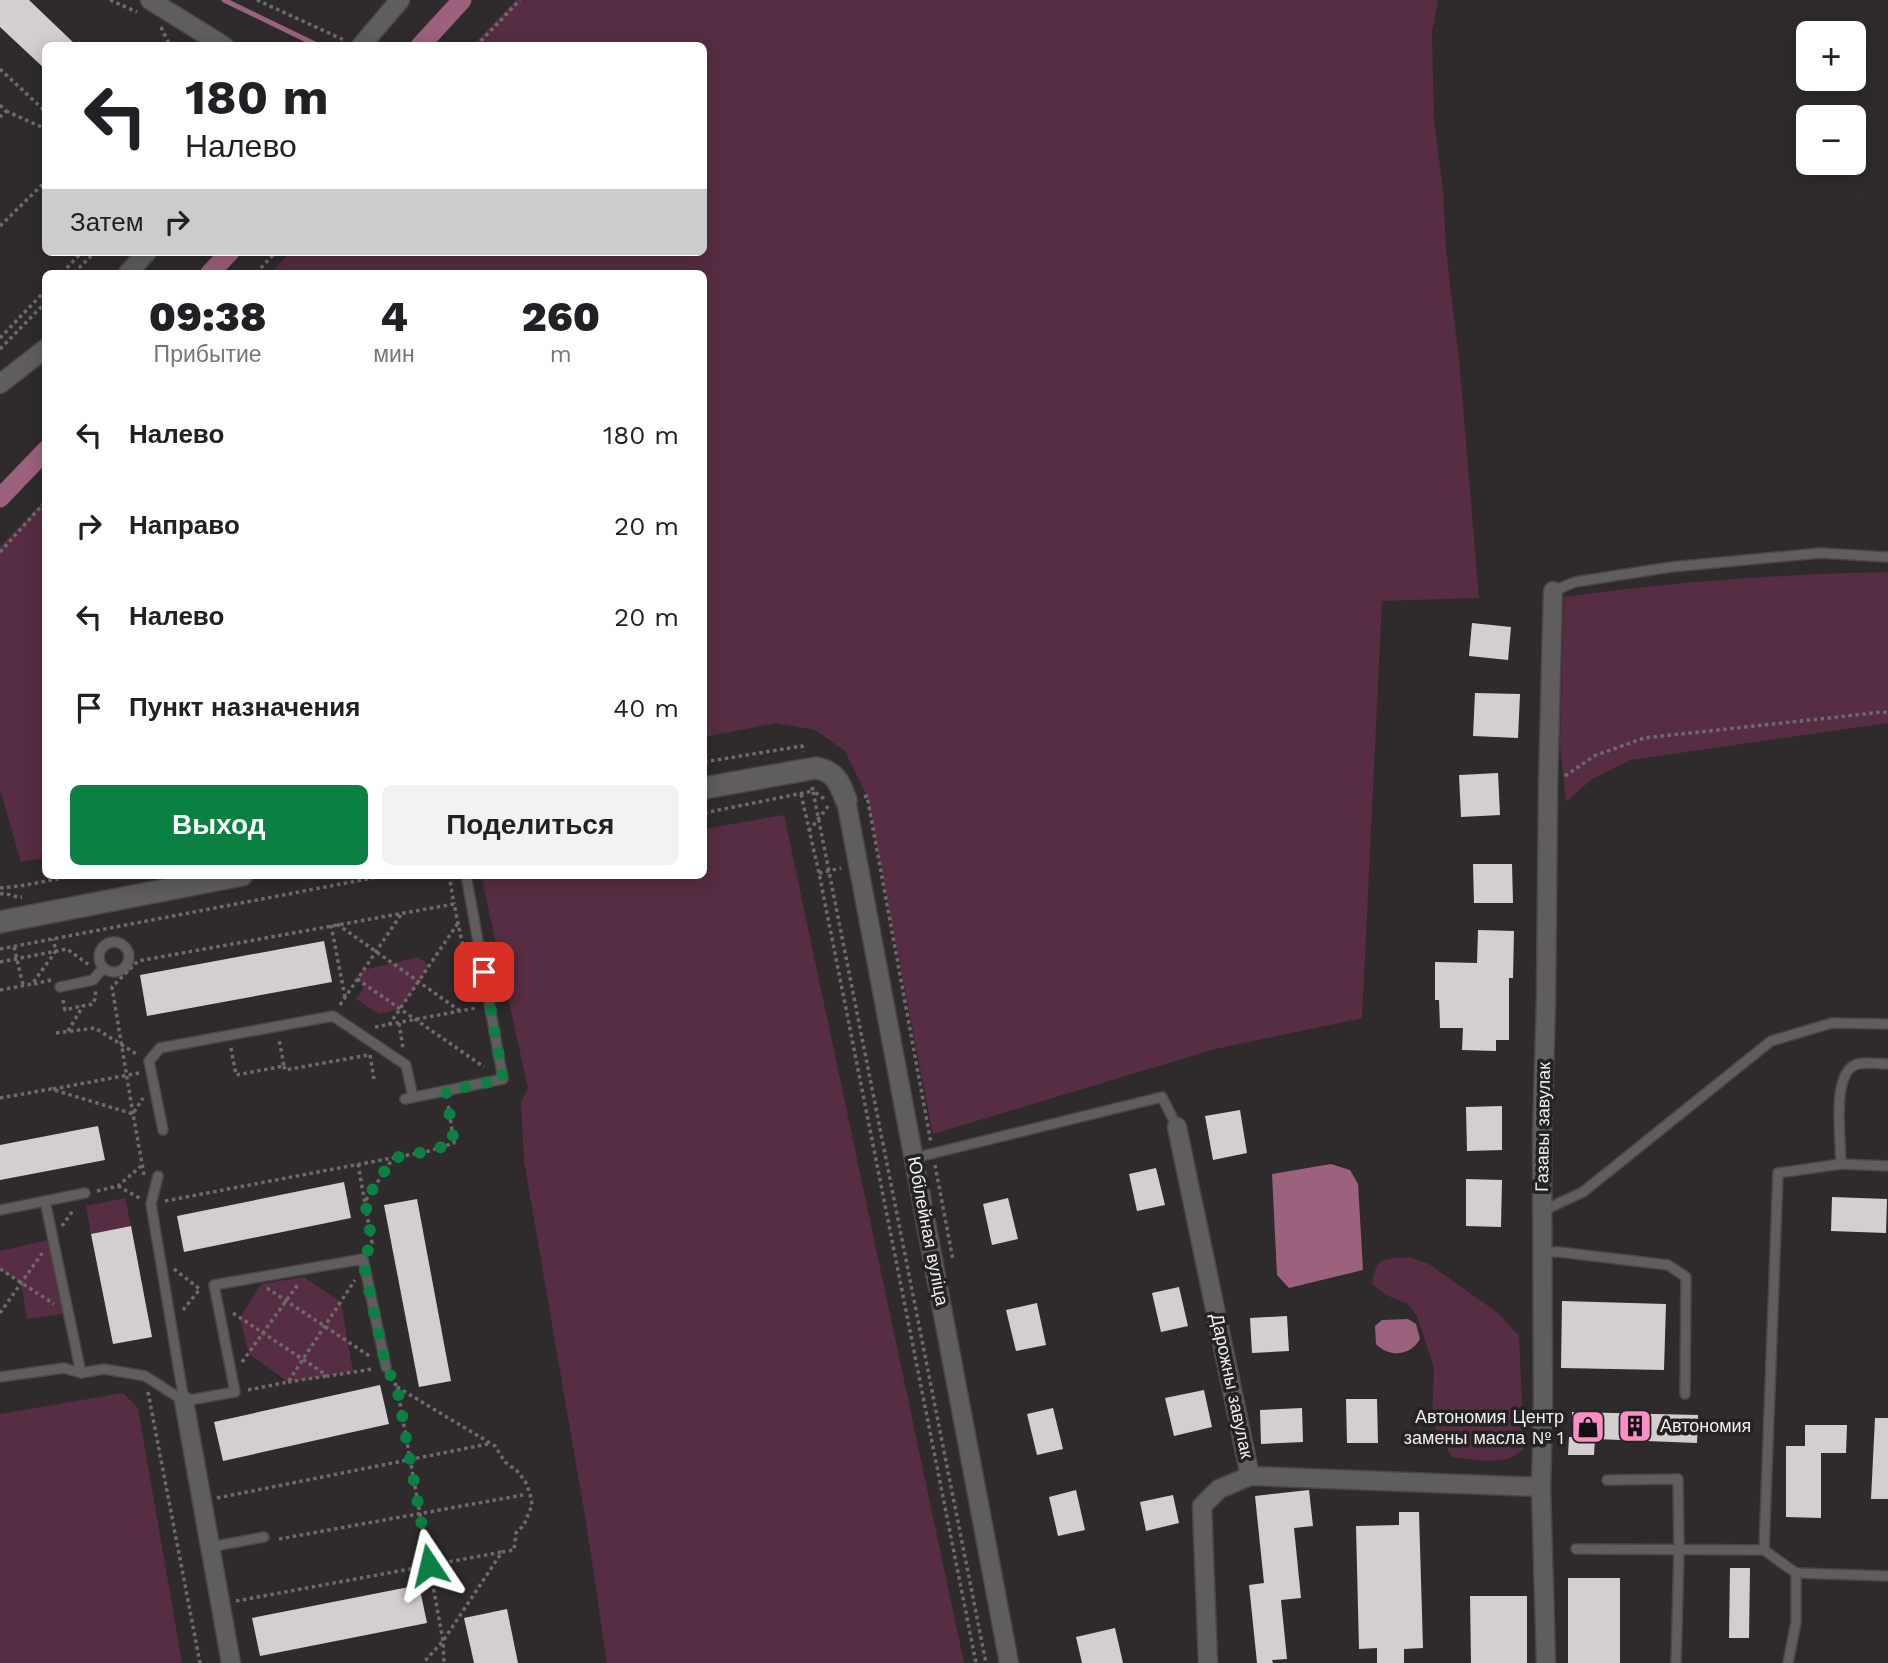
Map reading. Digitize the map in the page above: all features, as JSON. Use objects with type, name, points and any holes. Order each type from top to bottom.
[{"type":"street","points":[[150,0],[218,42]]},
{"type":"street","points":[[353,42],[400,0]]},
{"type":"street","points":[[131,270],[143,256]]},
{"type":"street","points":[[0,384],[42,351]]},
{"type":"street","name":"Газавы завулак","points":[[1546,1663],[1541,1486],[1542,1137],[1553,591]]},
{"type":"street","points":[[707,787],[816,768],[825,769],[834,775],[848,800]]},
{"type":"street","name":"Юбілейная вуліца","points":[[848,800],[1009,1663]]},
{"type":"street","points":[[0,922],[221,879]]},
{"type":"street","name":"Дарожны завулак","points":[[1177,1127],[1250,1476],[1219,1489],[1202,1506],[1208,1663]]},
{"type":"street","points":[[184,1401],[231,1663]]},
{"type":"street","points":[[1250,1476],[1541,1486]]},
{"type":"lane","points":[[1553,591],[1575,582],[1671,567],[1820,553],[1888,557]]},
{"type":"lane","points":[[163,1130],[150,1066],[159,1048],[333,1016],[406,1065],[409,1098],[503,1079],[467,879]]},
{"type":"lane","points":[[108,943],[123,945],[133,952],[121,970],[112,972],[103,968],[98,959],[100,949],[108,943]]},
{"type":"lane","points":[[60,987],[93,980],[103,968]]},
{"type":"lane","points":[[1542,1211],[1583,1192],[1771,1041],[1832,1023],[1888,1024]]},
{"type":"lane","points":[[1841,1164],[1840,1093],[1845,1074],[1853,1066],[1860,1064],[1888,1064]]},
{"type":"lane","points":[[914,1158],[1162,1097],[1177,1127]]},
{"type":"lane","points":[[1764,1550],[1777,1172],[1841,1164],[1888,1166]]},
{"type":"lane","points":[[158,1176],[151,1204],[184,1401]]},
{"type":"lane","points":[[0,1210],[85,1193]]},
{"type":"lane","points":[[45,1201],[81,1373]]},
{"type":"lane","points":[[1542,1252],[1668,1265],[1686,1277],[1685,1394]]},
{"type":"lane","points":[[0,1377],[64,1368],[81,1373],[104,1369],[145,1376],[184,1401],[235,1392],[214,1286],[311,1268],[363,1262],[386,1367]]},
{"type":"lane","points":[[1607,1480],[1678,1479],[1676,1663]]},
{"type":"lane","points":[[210,1547],[264,1538]]},
{"type":"lane","points":[[1576,1549],[1764,1550],[1796,1573],[1888,1576]]},
{"type":"lane","points":[[1788,1663],[1796,1622],[1796,1573]]},
{"type":"path","points":[[257,0],[350,42]]},
{"type":"path","points":[[480,42],[520,0]]},
{"type":"path","points":[[0,69],[42,108]]},
{"type":"path","points":[[0,105],[6,111],[42,127]]},
{"type":"path","points":[[0,117],[6,111]]},
{"type":"path","points":[[0,226],[42,185]]},
{"type":"path","points":[[65,270],[78,256]]},
{"type":"path","points":[[77,270],[90,256]]},
{"type":"path","points":[[259,270],[272,256]]},
{"type":"path","points":[[0,338],[42,294]]},
{"type":"path","points":[[0,349],[42,306]]},
{"type":"path","points":[[0,552],[42,505]]},
{"type":"path","points":[[1548,787],[1594,756],[1644,738],[1888,713]]},
{"type":"path","points":[[707,762],[802,746],[804,756]]},
{"type":"path","points":[[707,812],[813,791],[986,1663]]},
{"type":"path","points":[[801,794],[976,1663]]},
{"type":"path","points":[[809,831],[819,818],[848,800],[933,1154],[953,1264]]},
{"type":"path","points":[[819,873],[858,865]]},
{"type":"path","points":[[0,888],[57,879]]},
{"type":"path","points":[[0,949],[367,879]]},
{"type":"path","points":[[450,879],[468,971]]},
{"type":"path","points":[[112,987],[138,961],[454,904]]},
{"type":"path","points":[[333,1016],[403,912]]},
{"type":"path","points":[[389,1025],[458,923]]},
{"type":"path","points":[[337,924],[460,1011]]},
{"type":"path","points":[[331,925],[345,996]]},
{"type":"path","points":[[53,939],[56,951]]},
{"type":"path","points":[[14,947],[23,986]]},
{"type":"path","points":[[0,962],[67,949],[89,964],[96,996],[93,1004],[83,1006],[68,1031]]},
{"type":"path","points":[[0,990],[32,984],[56,951]]},
{"type":"path","points":[[357,979],[485,1065],[480,1074]]},
{"type":"path","points":[[93,980],[112,987]]},
{"type":"path","points":[[112,987],[142,1166],[151,1204]]},
{"type":"path","points":[[356,1031],[476,1008]]},
{"type":"path","points":[[399,1023],[406,1065]]},
{"type":"path","points":[[277,1026],[285,1070],[370,1054]]},
{"type":"path","points":[[56,1033],[95,1027],[150,1066]]},
{"type":"path","points":[[229,1035],[236,1075],[284,1066]]},
{"type":"path","points":[[0,1098],[126,1075],[150,1066]]},
{"type":"path","points":[[51,1089],[133,1114]]},
{"type":"path","points":[[118,1186],[151,1204],[429,1151],[454,1143],[446,1091]]},
{"type":"path","points":[[365,1201],[393,1158]]},
{"type":"path","points":[[288,1382],[325,1326],[372,1243],[358,1164]]},
{"type":"path","points":[[85,1193],[118,1186],[142,1166]]},
{"type":"path","points":[[160,1258],[218,1303],[328,1376]]},
{"type":"path","points":[[233,1376],[311,1268]]},
{"type":"path","points":[[0,1269],[68,1312]]},
{"type":"path","points":[[252,1279],[386,1367],[397,1387],[443,1641],[444,1663]]},
{"type":"path","points":[[177,1318],[200,1289],[214,1286]]},
{"type":"path","points":[[235,1392],[386,1367]]},
{"type":"path","points":[[145,1376],[200,1663]]},
{"type":"path","points":[[230,1602],[514,1550],[516,1533],[524,1525],[532,1505],[525,1481],[505,1462],[495,1446],[397,1387]]},
{"type":"path","points":[[211,1499],[490,1444]]},
{"type":"path","points":[[279,1539],[523,1494]]},
{"type":"path","points":[[423,1663],[443,1641],[502,1552]]},
{"type":"shaded area","points":[[516,0],[1438,0],[1432,32],[1434,121],[1460,369],[1479,598],[1382,601],[1362,1018],[1215,1049],[933,1134],[867,796],[845,751],[815,730],[776,723],[707,736],[707,270],[274,270],[286,256],[707,256],[707,42],[476,42]]},
{"type":"shaded area","points":[[42,503],[42,858],[21,862],[0,789],[0,547]]},
{"type":"shaded area","points":[[1888,572],[1888,723],[1631,760],[1592,779],[1566,802],[1560,744],[1564,597],[1726,580]]},
{"type":"shaded area","points":[[784,815],[964,1663],[607,1663],[586,1522],[524,1161],[521,1102],[528,1088],[482,879],[707,879],[707,828]]},
{"type":"shaded area","points":[[419,957],[429,966],[400,1009],[379,1014],[356,999],[365,986],[357,979],[364,970]]},
{"type":"shaded area","points":[[1331,1164],[1350,1170],[1358,1184],[1363,1270],[1289,1288],[1277,1275],[1272,1174]]},
{"type":"shaded area","points":[[125,1198],[131,1226],[91,1234],[86,1206]]},
{"type":"shaded area","points":[[53,1239],[68,1313],[27,1319],[21,1283],[0,1269],[0,1251]]},
{"type":"shaded area","points":[[1409,1257],[1429,1264],[1498,1313],[1519,1336],[1524,1448],[1517,1454],[1490,1461],[1452,1457],[1432,1422],[1434,1368],[1417,1316],[1408,1304],[1386,1295],[1372,1284],[1376,1268],[1383,1261]]},
{"type":"shaded area","points":[[304,1277],[341,1302],[353,1372],[288,1382],[249,1354],[240,1318],[261,1284]]},
{"type":"shaded area","points":[[1408,1319],[1416,1324],[1420,1339],[1411,1349],[1393,1353],[1376,1344],[1375,1326],[1382,1320]]},
{"type":"shaded area","points":[[123,1393],[138,1408],[182,1663],[0,1663],[0,1414]]},
{"type":"building","points":[[0,0],[29,0],[73,42],[42,42],[42,66],[0,27]]},
{"type":"building","points":[[1472,623],[1511,627],[1508,660],[1469,656]]},
{"type":"building","points":[[1475,693],[1520,694],[1518,738],[1473,736]]},
{"type":"building","points":[[1498,773],[1500,815],[1461,817],[1459,775]]},
{"type":"building","points":[[1473,864],[1512,864],[1513,903],[1474,903]]},
{"type":"building","points":[[1478,930],[1514,931],[1513,978],[1509,978],[1509,1040],[1496,1040],[1496,1051],[1462,1050],[1463,1028],[1440,1028],[1439,1000],[1435,1000],[1435,962],[1477,963]]},
{"type":"building","points":[[324,941],[332,982],[147,1016],[140,975]]},
{"type":"building","points":[[1502,1106],[1502,1150],[1467,1151],[1466,1107]]},
{"type":"building","points":[[1240,1110],[1247,1153],[1213,1160],[1205,1116]]},
{"type":"building","points":[[98,1126],[105,1160],[0,1180],[0,1145]]},
{"type":"building","points":[[1156,1168],[1165,1205],[1137,1211],[1129,1174]]},
{"type":"building","points":[[1466,1179],[1502,1180],[1501,1227],[1466,1226]]},
{"type":"building","points":[[344,1182],[351,1218],[184,1252],[177,1216]]},
{"type":"building","points":[[1832,1197],[1887,1199],[1886,1233],[1831,1231]]},
{"type":"building","points":[[1008,1198],[1018,1239],[992,1245],[983,1204]]},
{"type":"building","points":[[417,1199],[451,1381],[419,1387],[384,1205]]},
{"type":"building","points":[[131,1226],[152,1337],[113,1344],[91,1234]]},
{"type":"building","points":[[1179,1287],[1188,1326],[1161,1332],[1152,1293]]},
{"type":"building","points":[[1562,1301],[1666,1304],[1664,1370],[1561,1368]]},
{"type":"building","points":[[1037,1303],[1046,1345],[1016,1351],[1006,1310]]},
{"type":"building","points":[[1287,1316],[1289,1351],[1252,1353],[1250,1318]]},
{"type":"building","points":[[380,1385],[389,1424],[223,1461],[214,1422]]},
{"type":"building","points":[[1204,1390],[1212,1427],[1174,1436],[1165,1398]]},
{"type":"building","points":[[1346,1399],[1377,1399],[1378,1443],[1347,1443]]},
{"type":"building","points":[[1053,1408],[1063,1449],[1037,1455],[1027,1414]]},
{"type":"building","points":[[1302,1408],[1303,1442],[1261,1444],[1260,1410]]},
{"type":"building","name":"Автономия","points":[[1572,1412],[1698,1415],[1697,1443],[1595,1439],[1594,1455],[1568,1455],[1569,1437],[1572,1437]]},
{"type":"building","points":[[1875,1418],[1888,1418],[1888,1499],[1871,1499]]},
{"type":"building","points":[[1805,1425],[1847,1425],[1846,1453],[1821,1453],[1821,1518],[1786,1517],[1786,1446],[1805,1446]]},
{"type":"building","points":[[1076,1490],[1085,1530],[1058,1536],[1049,1497]]},
{"type":"building","points":[[1309,1490],[1313,1526],[1294,1528],[1301,1598],[1281,1600],[1287,1659],[1272,1660],[1273,1663],[1257,1663],[1249,1585],[1264,1583],[1255,1496]]},
{"type":"building","points":[[1173,1495],[1179,1523],[1146,1531],[1140,1502]]},
{"type":"building","points":[[1399,1512],[1419,1512],[1423,1648],[1404,1649],[1404,1663],[1377,1663],[1377,1648],[1359,1649],[1356,1526],[1399,1525]]},
{"type":"building","points":[[1730,1568],[1750,1568],[1749,1638],[1729,1638]]},
{"type":"building","points":[[1568,1578],[1620,1578],[1620,1663],[1568,1663]]},
{"type":"building","points":[[419,1585],[427,1623],[260,1656],[252,1618]]},
{"type":"building","points":[[1470,1596],[1527,1596],[1527,1663],[1471,1663]]},
{"type":"building","points":[[507,1609],[518,1663],[474,1663],[464,1618]]},
{"type":"building","points":[[1115,1628],[1123,1663],[1082,1663],[1076,1637]]},
{"type":"waterway","points":[[224,0],[311,42]]},
{"type":"waterway","points":[[424,42],[462,0]]},
{"type":"waterway","points":[[213,270],[226,256]]},
{"type":"waterway","points":[[0,498],[42,454]]},
{"type":"place","name":"Автономия","points":[[1635,1426]]},
{"type":"place","name":"Автономия Центр замены масла № 1","points":[[1588,1427]]},
{"type":"route","points":[[429,1565],[397,1387],[386,1367],[364,1266],[363,1259],[372,1243],[365,1201],[393,1158],[454,1143],[446,1091],[503,1079],[484,972]]}]
